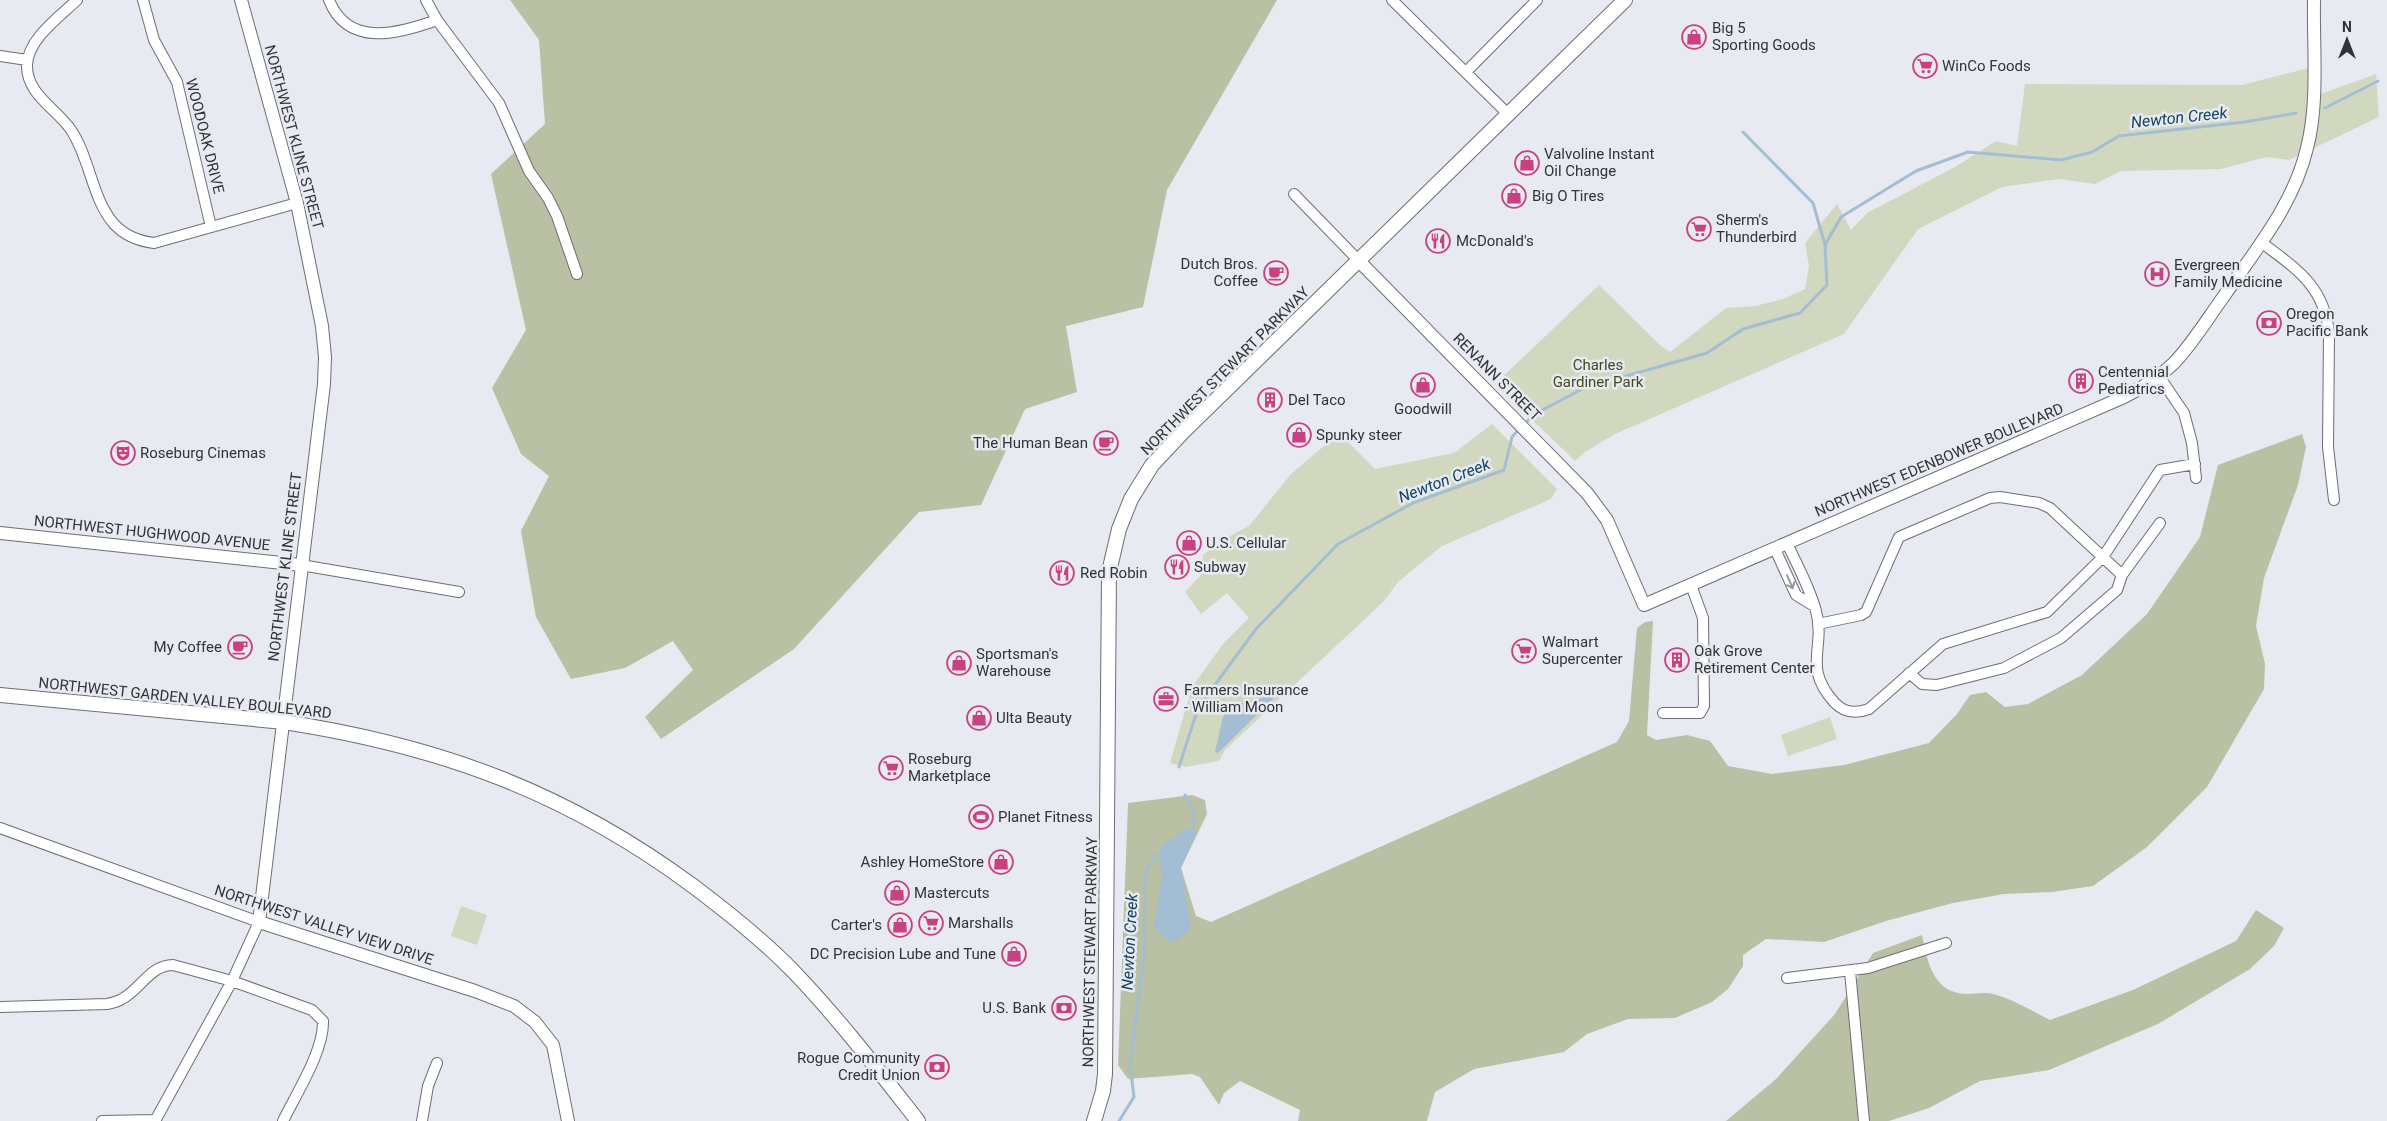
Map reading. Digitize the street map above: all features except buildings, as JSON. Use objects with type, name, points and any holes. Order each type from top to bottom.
[{"type":"main road","name":"NORTHWEST STEWART PARKWAY","points":[[1094,1121],[1103,1091],[1105,1074],[1109,784],[1109,572],[1119,529],[1138,487],[1157,460],[1183,432],[1625,0]]},
{"type":"main road","name":"NORTHWEST GARDEN VALLEY BOULEVARD","points":[[0,695],[284,722],[383,740],[486,771],[574,810],[652,856],[726,911],[793,971],[862,1050],[918,1121]]},
{"type":"street","points":[[77,0],[37,40],[27,60],[27,68],[32,87],[63,119],[76,138],[105,210],[121,230],[135,239],[154,243],[297,203]]},
{"type":"street","name":"WOODOAK DRIVE","points":[[143,0],[154,40],[177,82],[211,227]]},
{"type":"street","name":"NORTHWEST KLINE STREET","points":[[155,1121],[232,981],[259,922],[324,384],[325,357],[322,326],[297,203],[242,0]]},
{"type":"street","points":[[329,0],[339,19],[346,26],[357,31],[386,32],[408,29],[437,20]]},
{"type":"street","points":[[426,0],[437,20],[486,84],[508,119],[529,171],[553,207],[577,274]]},
{"type":"street","points":[[1466,72],[1537,0]]},
{"type":"street","name":"NORTHWEST EDENBOWER BOULEVARD","points":[[1644,605],[2124,397],[2159,376],[2190,343],[2261,242],[2292,192],[2308,146],[2312,115],[2314,0]]},
{"type":"street","points":[[1395,2],[1508,114]]},
{"type":"street","points":[[0,56],[27,60]]},
{"type":"street","name":"RENANN STREET","points":[[1294,194],[1587,493],[1607,520],[1644,605]]},
{"type":"street","points":[[2261,242],[2300,272],[2311,283],[2317,292],[2325,314],[2329,333],[2328,447],[2334,500]]},
{"type":"street","points":[[2159,376],[2184,413],[2192,443],[2196,478]]},
{"type":"street","points":[[1781,546],[1796,595],[1814,606],[1818,624],[1816,675],[1819,683],[1832,700],[1844,709],[1854,713],[1869,709],[1948,641],[2047,612],[2104,557],[2160,470],[2194,464]]},
{"type":"street","points":[[1818,624],[1861,615],[1866,612],[1899,537],[1990,498],[2000,497],[2045,505],[2122,575]]},
{"type":"street","points":[[1909,673],[1922,684],[1936,685],[2004,668],[2062,638],[2117,590],[2122,575],[2160,523]]},
{"type":"street","name":"NORTHWEST HUGHWOOD AVENUE","points":[[0,533],[301,565]]},
{"type":"street","points":[[301,565],[459,592]]},
{"type":"street","points":[[1663,713],[1700,713],[1704,706],[1704,618],[1691,585]]},
{"type":"street","name":"NORTHWEST VALLEY VIEW DRIVE","points":[[0,828],[259,922],[475,991],[514,1006],[535,1022],[553,1045],[568,1121]]},
{"type":"street","points":[[1787,978],[1868,968],[1946,943]]},
{"type":"street","points":[[0,1006],[107,1004],[122,999],[157,968],[165,965],[181,966],[232,981],[312,1010],[323,1021],[322,1034],[313,1058],[283,1121]]},
{"type":"street","points":[[1850,971],[1864,1121]]},
{"type":"street","points":[[422,1121],[428,1086],[437,1063]]},
{"type":"street","points":[[102,1121],[155,1121]]},
{"type":"green space","points":[[510,0],[1277,0],[1167,190],[1143,307],[1066,326],[1077,392],[1025,409],[981,505],[919,512],[794,649],[661,739],[645,717],[693,670],[673,641],[625,668],[571,679],[536,617],[521,531],[549,476],[521,454],[492,388],[526,330],[491,174],[545,124],[539,40]]},
{"type":"green space","name":"Charles Gardiner Park","points":[[2313,67],[2313,97],[2376,74],[2379,117],[2289,160],[2266,157],[2221,169],[2121,171],[2095,184],[2059,179],[2002,187],[1918,229],[1844,334],[1615,434],[1585,452],[1575,461],[1495,384],[1599,285],[1660,345],[1670,352],[1726,308],[1755,306],[1783,299],[1805,289],[1809,266],[1805,243],[1837,204],[1851,230],[1867,213],[1955,167],[1996,141],[2017,146],[2025,84],[2242,85]]},
{"type":"green space","points":[[1492,424],[1557,489],[1551,499],[1442,546],[1399,581],[1383,602],[1225,750],[1219,761],[1186,767],[1170,763],[1192,687],[1223,644],[1249,618],[1227,593],[1201,614],[1185,592],[1202,574],[1203,555],[1224,539],[1249,526],[1291,474],[1331,440],[1348,442],[1375,469],[1454,453]]},
{"type":"green space","points":[[2302,434],[2306,447],[2298,485],[2264,578],[2256,626],[2265,664],[2264,689],[2207,787],[2147,847],[2093,886],[2052,892],[2004,894],[1953,903],[1886,921],[1824,942],[1766,939],[1743,955],[1743,966],[1728,989],[1712,1002],[1675,1018],[1628,1019],[1587,1034],[1564,1052],[1474,1069],[1435,1092],[1427,1121],[1298,1121],[1300,1110],[1240,1081],[1224,1093],[1219,1105],[1200,1077],[1192,1074],[1128,1079],[1118,1065],[1128,803],[1192,795],[1205,800],[1207,814],[1181,868],[1196,916],[1211,922],[1617,742],[1629,721],[1637,628],[1645,622],[1653,621],[1647,735],[1656,740],[1687,735],[1710,741],[1728,766],[1772,774],[1844,765],[1929,743],[1957,714],[1970,695],[1986,692],[2005,707],[2028,704],[2082,675],[2147,614],[2200,537],[2218,465]]},
{"type":"green space","points":[[1830,717],[1837,739],[1788,756],[1781,735]]},
{"type":"green space","points":[[461,906],[487,915],[477,945],[451,936]]},
{"type":"green space","points":[[2256,910],[2284,928],[2274,946],[2250,969],[2158,1024],[2049,1070],[1980,1081],[1929,1108],[1889,1121],[1726,1121],[1776,1079],[1835,1014],[1873,953],[1922,935],[1928,962],[1936,978],[1949,990],[1962,994],[1989,993],[2000,996],[2050,1020],[2133,990],[2236,941]]},
{"type":"water","points":[[1274,695],[1273,699],[1218,753],[1215,752],[1223,717],[1234,705]]},
{"type":"water","points":[[1186,829],[1197,831],[1181,868],[1191,928],[1175,942],[1169,942],[1154,927],[1162,876],[1159,860],[1161,846]]},
{"type":"waterway","name":"Newton Creek","points":[[2325,108],[2378,81]]},
{"type":"waterway","name":"Newton Creek","points":[[1525,424],[1533,415],[1584,388],[1707,353],[1743,329],[1800,313],[1827,285],[1825,245],[1841,217],[1916,171],[1968,152],[2061,160],[2092,152],[2119,136],[2245,122],[2296,113]]},
{"type":"waterway","points":[[1743,132],[1813,203],[1825,245]]},
{"type":"waterway","name":"Newton Creek","points":[[1179,767],[1198,708],[1256,629],[1338,544],[1413,503],[1504,470],[1512,437],[1520,428]]},
{"type":"waterway","name":"Newton Creek","points":[[1185,795],[1195,814],[1191,834]]},
{"type":"waterway","name":"Newton Creek","points":[[1119,1121],[1134,1097],[1130,1065],[1144,956],[1145,873],[1157,854],[1164,856]]},
{"type":"place","name":"Big 5 Sporting Goods","points":[[1694,37]]},
{"type":"place","name":"WinCo Foods","points":[[1925,66]]},
{"type":"place","name":"Valvoline Instant Oil Change","points":[[1527,163]]},
{"type":"place","name":"Big O Tires","points":[[1514,196]]},
{"type":"place","name":"Sherm's Thunderbird","points":[[1699,229]]},
{"type":"place","name":"McDonald's","points":[[1438,241]]},
{"type":"place","name":"Dutch Bros. Coffee","points":[[1276,273]]},
{"type":"place","name":"Evergreen Family Medicine","points":[[2157,274]]},
{"type":"place","name":"Oregon Pacific Bank","points":[[2269,323]]},
{"type":"place","name":"Centennial Pediatrics","points":[[2081,381]]},
{"type":"place","name":"Goodwill","points":[[1423,385]]},
{"type":"place","name":"Del Taco","points":[[1270,400]]},
{"type":"place","name":"Spunky steer","points":[[1299,435]]},
{"type":"place","name":"The Human Bean","points":[[1106,443]]},
{"type":"place","name":"Roseburg Cinemas","points":[[123,453]]},
{"type":"place","name":"U.S. Cellular","points":[[1189,543]]},
{"type":"place","name":"Subway","points":[[1177,567]]},
{"type":"place","name":"Red Robin","points":[[1062,573]]},
{"type":"place","name":"My Coffee","points":[[240,647]]},
{"type":"place","name":"Walmart Supercenter","points":[[1524,651]]},
{"type":"place","name":"Oak Grove Retirement Center","points":[[1677,660]]},
{"type":"place","name":"Sportsman's Warehouse","points":[[959,663]]},
{"type":"place","name":"Farmers Insurance - William Moon","points":[[1166,699]]},
{"type":"place","name":"Ulta Beauty","points":[[979,718]]},
{"type":"place","name":"Roseburg Marketplace","points":[[891,768]]},
{"type":"place","name":"Planet Fitness","points":[[981,817]]},
{"type":"place","name":"Ashley HomeStore","points":[[1001,862]]},
{"type":"place","name":"Mastercuts","points":[[897,893]]},
{"type":"place","name":"Marshalls","points":[[931,923]]},
{"type":"place","name":"Carter's","points":[[900,925]]},
{"type":"place","name":"DC Precision Lube and Tune","points":[[1014,954]]},
{"type":"place","name":"U.S. Bank","points":[[1064,1008]]},
{"type":"place","name":"Rogue Community Credit Union","points":[[937,1067]]}]
